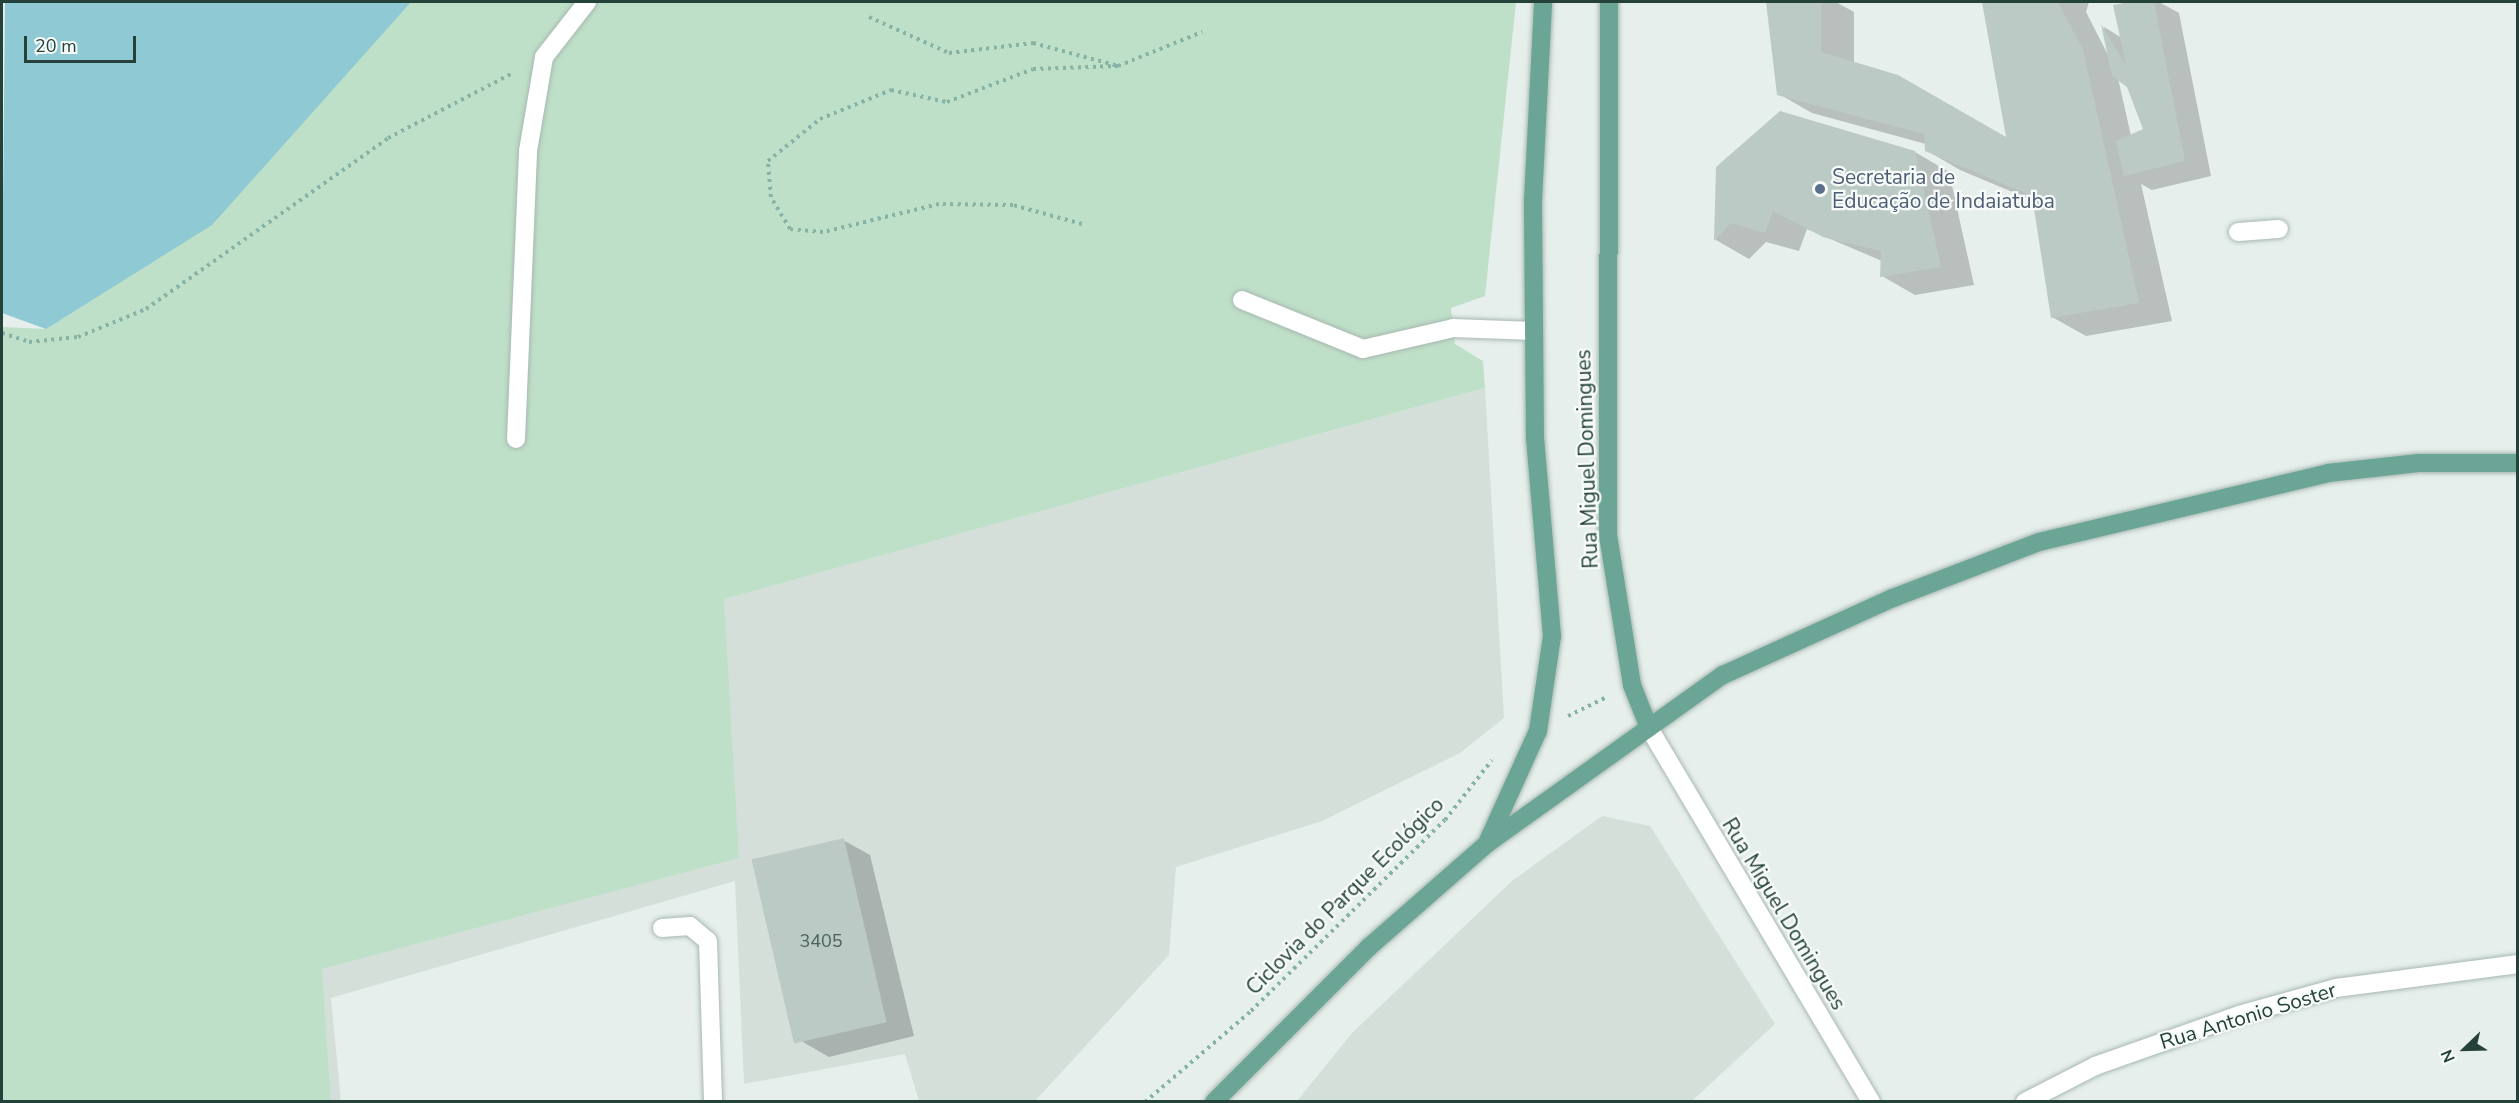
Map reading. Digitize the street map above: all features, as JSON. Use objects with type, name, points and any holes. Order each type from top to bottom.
[{"type":"main road","points":[[1488,843],[1538,731],[1552,636],[1535,438],[1533,201],[1543,2]]},
{"type":"main road","name":"Rua Miguel Domingues","points":[[1609,2],[1608,535],[1632,685],[1649,728]]},
{"type":"main road","points":[[1214,1101],[1369,947],[1488,843],[1723,675],[1893,598],[2039,542],[2328,473],[2418,463],[2517,463]]},
{"type":"street","points":[[516,440],[528,151],[544,57],[587,2]]},
{"type":"street","points":[[2238,232],[2279,229]]},
{"type":"street","points":[[1242,300],[1363,349],[1453,328],[1534,331]]},
{"type":"street","name":"Rua Miguel Domingues","points":[[1649,728],[1871,1101]]},
{"type":"street","points":[[662,928],[690,926],[708,941],[713,1101]]},
{"type":"street","name":"Rua Antonio Soster","points":[[2025,1101],[2095,1066],[2239,1015],[2336,988],[2517,964]]},
{"type":"path","points":[[869,17],[949,53],[1033,43],[1118,66]]},
{"type":"path","points":[[1082,224],[1013,205],[939,204],[823,232],[790,229],[771,197],[768,160],[820,119],[891,90],[947,102],[1033,69],[1118,66],[1202,32]]},
{"type":"path","points":[[2,333],[29,342],[78,337],[146,309],[388,138],[544,57]]},
{"type":"path","points":[[1538,731],[1632,685]]},
{"type":"path","name":"Ciclovia do Parque Ecológico","points":[[1145,1101],[1251,1011],[1445,820],[1498,756]]},
{"type":"shaded area","points":[[1485,388],[1504,718],[1460,753],[1322,821],[1176,867],[1169,955],[1035,1101],[919,1101],[905,1054],[744,1084],[735,881],[331,998],[341,1101],[331,1101],[321,969],[738,858],[723,599]]},
{"type":"shaded area","points":[[1602,816],[1650,826],[1775,1024],[1692,1101],[1297,1101],[1352,1033],[1512,881]]},
{"type":"green space","points":[[408,2],[1516,2],[1485,296],[1451,308],[1455,344],[1483,361],[1485,388],[724,599],[739,858],[322,969],[331,1101],[2,1102],[2,327],[46,329]]},
{"type":"water","points":[[5,2],[411,2],[212,225],[46,329],[2,313]]},
{"type":"building","points":[[1766,2],[1821,2],[1821,52],[1898,75],[2006,137],[1982,2],[2058,2],[2083,50],[2139,303],[2051,318],[2032,196],[1925,151],[1924,134],[1777,95]]},
{"type":"building","points":[[2129,2],[2154,2],[2185,161],[2124,176],[2116,141],[2143,129],[2127,87],[2112,76],[2101,24],[2126,65],[2113,5]]},
{"type":"building","name":"Secretaria de Educação de Indaiatuba","points":[[1780,111],[1915,151],[1941,267],[1880,277],[1881,251],[1823,237],[1773,211],[1765,233],[1731,223],[1714,241],[1716,167]]},
{"type":"building","points":[[844,838],[887,1022],[794,1044],[751,859]]},
{"type":"place","name":"Secretaria de Educação de Indaiatuba","points":[[1820,189]]}]
